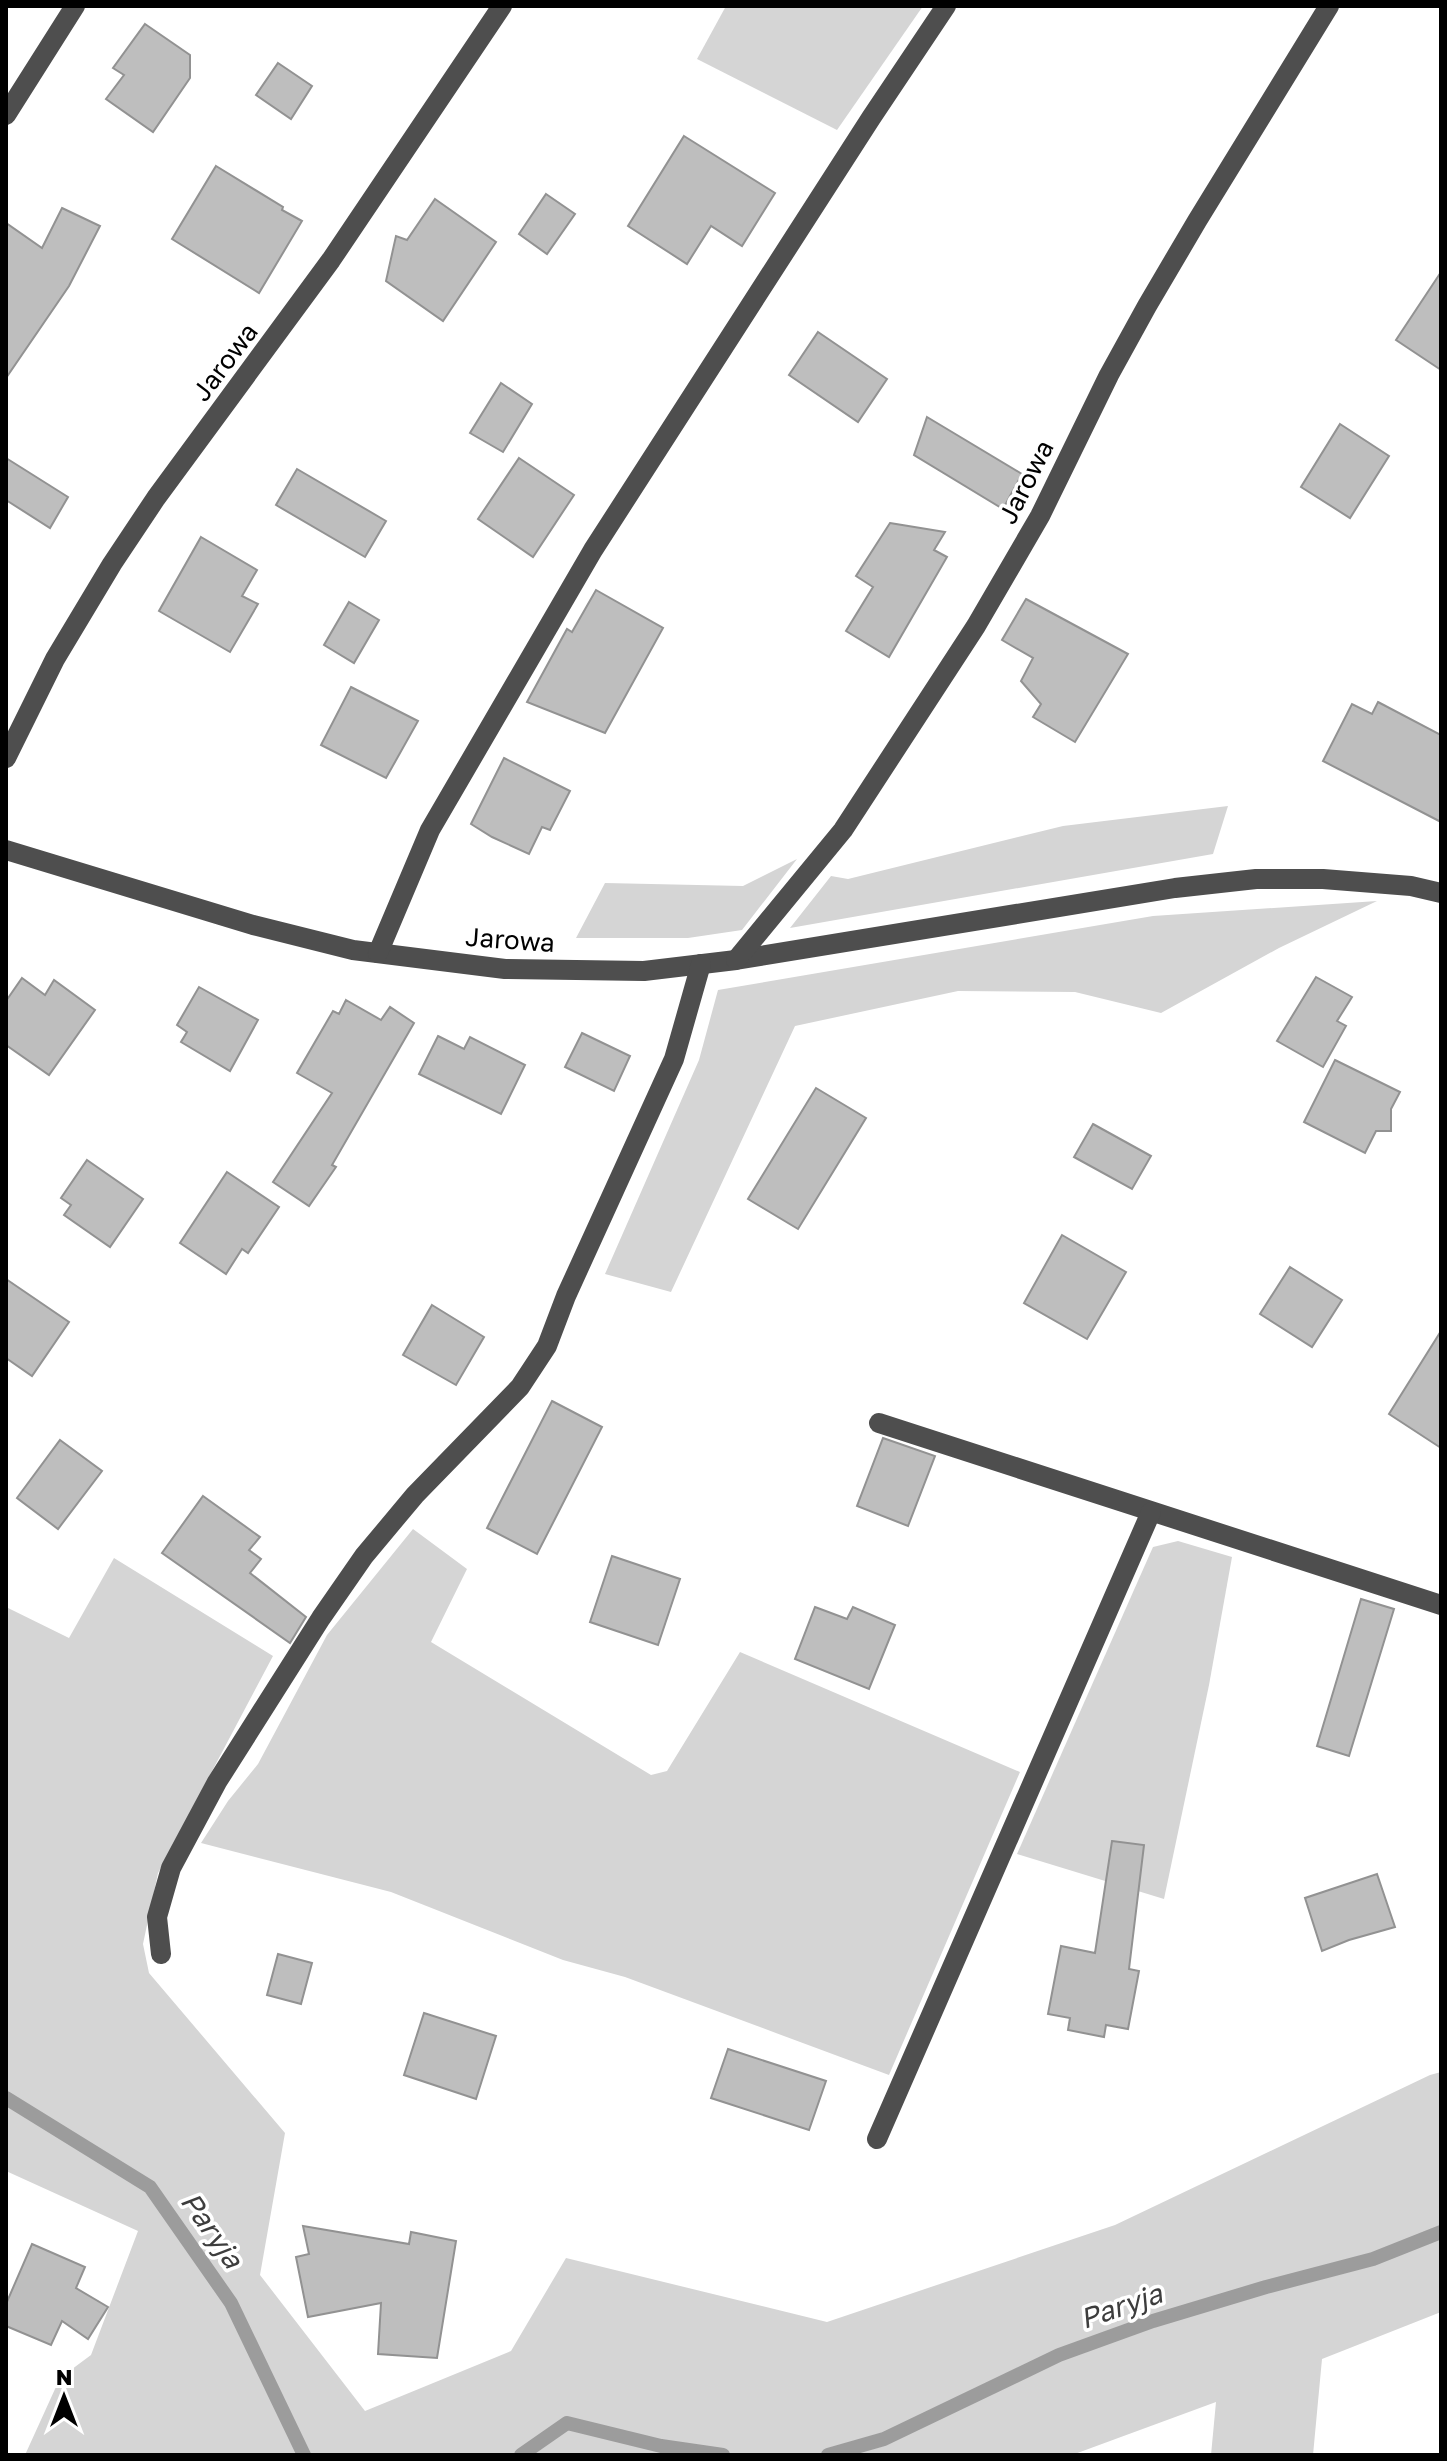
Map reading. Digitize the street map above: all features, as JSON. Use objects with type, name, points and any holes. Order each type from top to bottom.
[{"type":"street","points":[[6,115],[75,6]]},
{"type":"street","name":"Jarowa","points":[[6,758],[55,659],[112,564],[156,498],[323,271],[502,6]]},
{"type":"street","points":[[378,953],[430,830],[593,550],[946,6]]},
{"type":"street","name":"Jarowa","points":[[736,960],[843,830],[976,626],[1040,516],[1109,375],[1147,306],[1329,6]]},
{"type":"street","name":"Jarowa","points":[[6,850],[253,925],[353,950],[505,969],[644,971],[736,960],[1175,888],[1256,879],[1323,879],[1411,886],[1441,893]]},
{"type":"street","points":[[161,1954],[157,1917],[171,1868],[217,1782],[321,1618],[364,1556],[415,1495],[520,1387],[547,1346],[566,1296],[674,1059],[701,964]]},
{"type":"street","points":[[879,1423],[1441,1605]]},
{"type":"street","points":[[877,2139],[1151,1512]]},
{"type":"shaded area","points":[[726,6],[923,6],[837,130],[697,59]]},
{"type":"shaded area","points":[[1228,806],[1213,854],[790,928],[831,876],[848,879],[1063,826]]},
{"type":"shaded area","points":[[797,859],[742,930],[688,938],[576,938],[605,883],[743,886]]},
{"type":"shaded area","points":[[1377,901],[1279,948],[1161,1013],[1075,992],[958,991],[795,1026],[671,1292],[605,1274],[699,1060],[718,990],[1153,916]]},
{"type":"shaded area","points":[[413,1529],[467,1569],[431,1642],[651,1775],[667,1771],[740,1652],[1020,1772],[889,2075],[625,1977],[563,1960],[391,1892],[201,1843],[228,1801],[258,1764],[327,1635]]},
{"type":"shaded area","points":[[1178,1541],[1232,1557],[1209,1685],[1164,1899],[1017,1854],[1153,1547]]},
{"type":"shaded area","points":[[114,1558],[273,1656],[158,1873],[143,1944],[149,1973],[285,2133],[260,2275],[365,2411],[511,2351],[566,2258],[827,2322],[1115,2225],[1441,2072],[1441,2312],[1322,2359],[1313,2455],[1211,2455],[1216,2402],[1072,2455],[25,2455],[60,2378],[91,2355],[138,2231],[6,2171],[6,1607],[69,1638]]},
{"type":"building","points":[[145,24],[190,55],[190,78],[153,132],[106,99],[124,75],[113,68]]},
{"type":"building","points":[[278,63],[312,86],[291,119],[256,95]]},
{"type":"building","points":[[684,136],[775,193],[742,246],[711,226],[687,264],[628,226]]},
{"type":"building","points":[[216,166],[302,221],[259,293],[172,239]]},
{"type":"building","points":[[546,194],[575,214],[547,254],[519,234]]},
{"type":"building","points":[[435,199],[496,242],[443,321],[386,281],[396,236],[407,240]]},
{"type":"building","points":[[62,208],[100,226],[69,286],[6,378],[6,223],[42,248]]},
{"type":"building","points":[[1441,272],[1441,370],[1396,340]]},
{"type":"building","points":[[818,332],[887,379],[858,422],[789,375]]},
{"type":"building","points":[[501,383],[532,404],[503,452],[470,433]]},
{"type":"building","points":[[927,417],[1022,474],[1003,509],[914,455]]},
{"type":"building","points":[[1340,424],[1389,456],[1350,518],[1301,487]]},
{"type":"building","points":[[6,458],[68,497],[50,528],[6,500]]},
{"type":"building","points":[[519,458],[574,495],[533,557],[478,519]]},
{"type":"building","points":[[297,469],[386,521],[365,557],[276,505]]},
{"type":"building","points":[[890,523],[945,532],[934,550],[947,557],[889,657],[846,631],[873,587],[856,576]]},
{"type":"building","points":[[201,537],[257,570],[242,596],[258,604],[230,652],[159,611]]},
{"type":"building","points":[[596,590],[663,628],[605,733],[527,702],[567,629],[572,632]]},
{"type":"building","points":[[1026,599],[1128,654],[1075,742],[1033,717],[1041,704],[1021,681],[1033,658],[1002,640]]},
{"type":"building","points":[[349,602],[379,620],[354,663],[324,645]]},
{"type":"building","points":[[351,687],[418,721],[386,778],[321,745]]},
{"type":"building","points":[[1378,702],[1441,735],[1441,822],[1323,761],[1352,704],[1372,714]]},
{"type":"building","points":[[504,758],[570,791],[550,830],[542,827],[529,854],[471,824]]},
{"type":"building","points":[[1316,977],[1352,997],[1337,1021],[1346,1026],[1323,1067],[1277,1041]]},
{"type":"building","points":[[22,978],[45,995],[54,980],[95,1010],[49,1075],[6,1045],[6,1001]]},
{"type":"building","points":[[199,987],[258,1020],[230,1071],[181,1042],[187,1032],[177,1025]]},
{"type":"building","points":[[346,1000],[381,1020],[390,1007],[414,1023],[332,1165],[336,1167],[309,1206],[273,1182],[332,1093],[297,1073],[333,1011],[339,1014]]},
{"type":"building","points":[[582,1033],[630,1056],[614,1091],[565,1067]]},
{"type":"building","points":[[438,1036],[464,1049],[470,1037],[525,1065],[501,1114],[419,1074]]},
{"type":"building","points":[[1335,1060],[1400,1092],[1391,1109],[1391,1131],[1376,1131],[1365,1153],[1304,1122]]},
{"type":"building","points":[[816,1088],[866,1118],[798,1229],[748,1199]]},
{"type":"building","points":[[1093,1124],[1151,1156],[1132,1189],[1074,1157]]},
{"type":"building","points":[[87,1160],[143,1199],[110,1247],[64,1215],[71,1205],[61,1198]]},
{"type":"building","points":[[227,1172],[279,1207],[248,1253],[242,1249],[226,1274],[180,1243]]},
{"type":"building","points":[[1062,1235],[1126,1272],[1087,1339],[1024,1303]]},
{"type":"building","points":[[1290,1267],[1342,1300],[1312,1347],[1260,1314]]},
{"type":"building","points":[[6,1279],[69,1322],[32,1376],[6,1358]]},
{"type":"building","points":[[432,1305],[484,1337],[456,1385],[403,1355]]},
{"type":"building","points":[[1441,1331],[1441,1448],[1389,1414]]},
{"type":"building","points":[[552,1401],[602,1427],[537,1554],[487,1528]]},
{"type":"building","points":[[883,1438],[935,1456],[908,1526],[857,1506]]},
{"type":"building","points":[[60,1440],[102,1471],[58,1529],[17,1498]]},
{"type":"building","points":[[203,1496],[260,1537],[249,1550],[261,1559],[250,1573],[306,1617],[290,1643],[162,1553]]},
{"type":"building","points":[[612,1556],[680,1579],[658,1645],[590,1622]]},
{"type":"building","points":[[1361,1599],[1394,1609],[1349,1756],[1317,1746]]},
{"type":"building","points":[[815,1607],[847,1619],[853,1607],[895,1625],[869,1689],[795,1659]]},
{"type":"building","points":[[1112,1841],[1144,1845],[1129,1969],[1139,1971],[1128,2029],[1106,2025],[1104,2037],[1068,2030],[1070,2018],[1048,2014],[1061,1946],[1095,1953]]},
{"type":"building","points":[[1377,1874],[1395,1927],[1322,1951],[1305,1898]]},
{"type":"building","points":[[278,1954],[312,1963],[301,2004],[267,1995]]},
{"type":"building","points":[[424,2013],[496,2036],[476,2099],[404,2075]]},
{"type":"building","points":[[728,2049],[826,2081],[809,2130],[711,2098]]},
{"type":"building","points":[[303,2226],[409,2244],[411,2232],[456,2241],[437,2358],[378,2354],[381,2303],[308,2317],[296,2257],[309,2254]]},
{"type":"building","points":[[32,2244],[85,2267],[76,2288],[108,2307],[88,2339],[62,2321],[51,2345],[6,2326],[6,2304]]},
{"type":"waterway","name":"Paryja","points":[[6,2098],[150,2187],[231,2303],[304,2455]]},
{"type":"waterway","name":"Paryja","points":[[828,2455],[884,2439],[1059,2355],[1153,2321],[1373,2259],[1441,2232]]},
{"type":"waterway","name":"Paryja","points":[[521,2455],[567,2423],[661,2446],[723,2455]]}]
